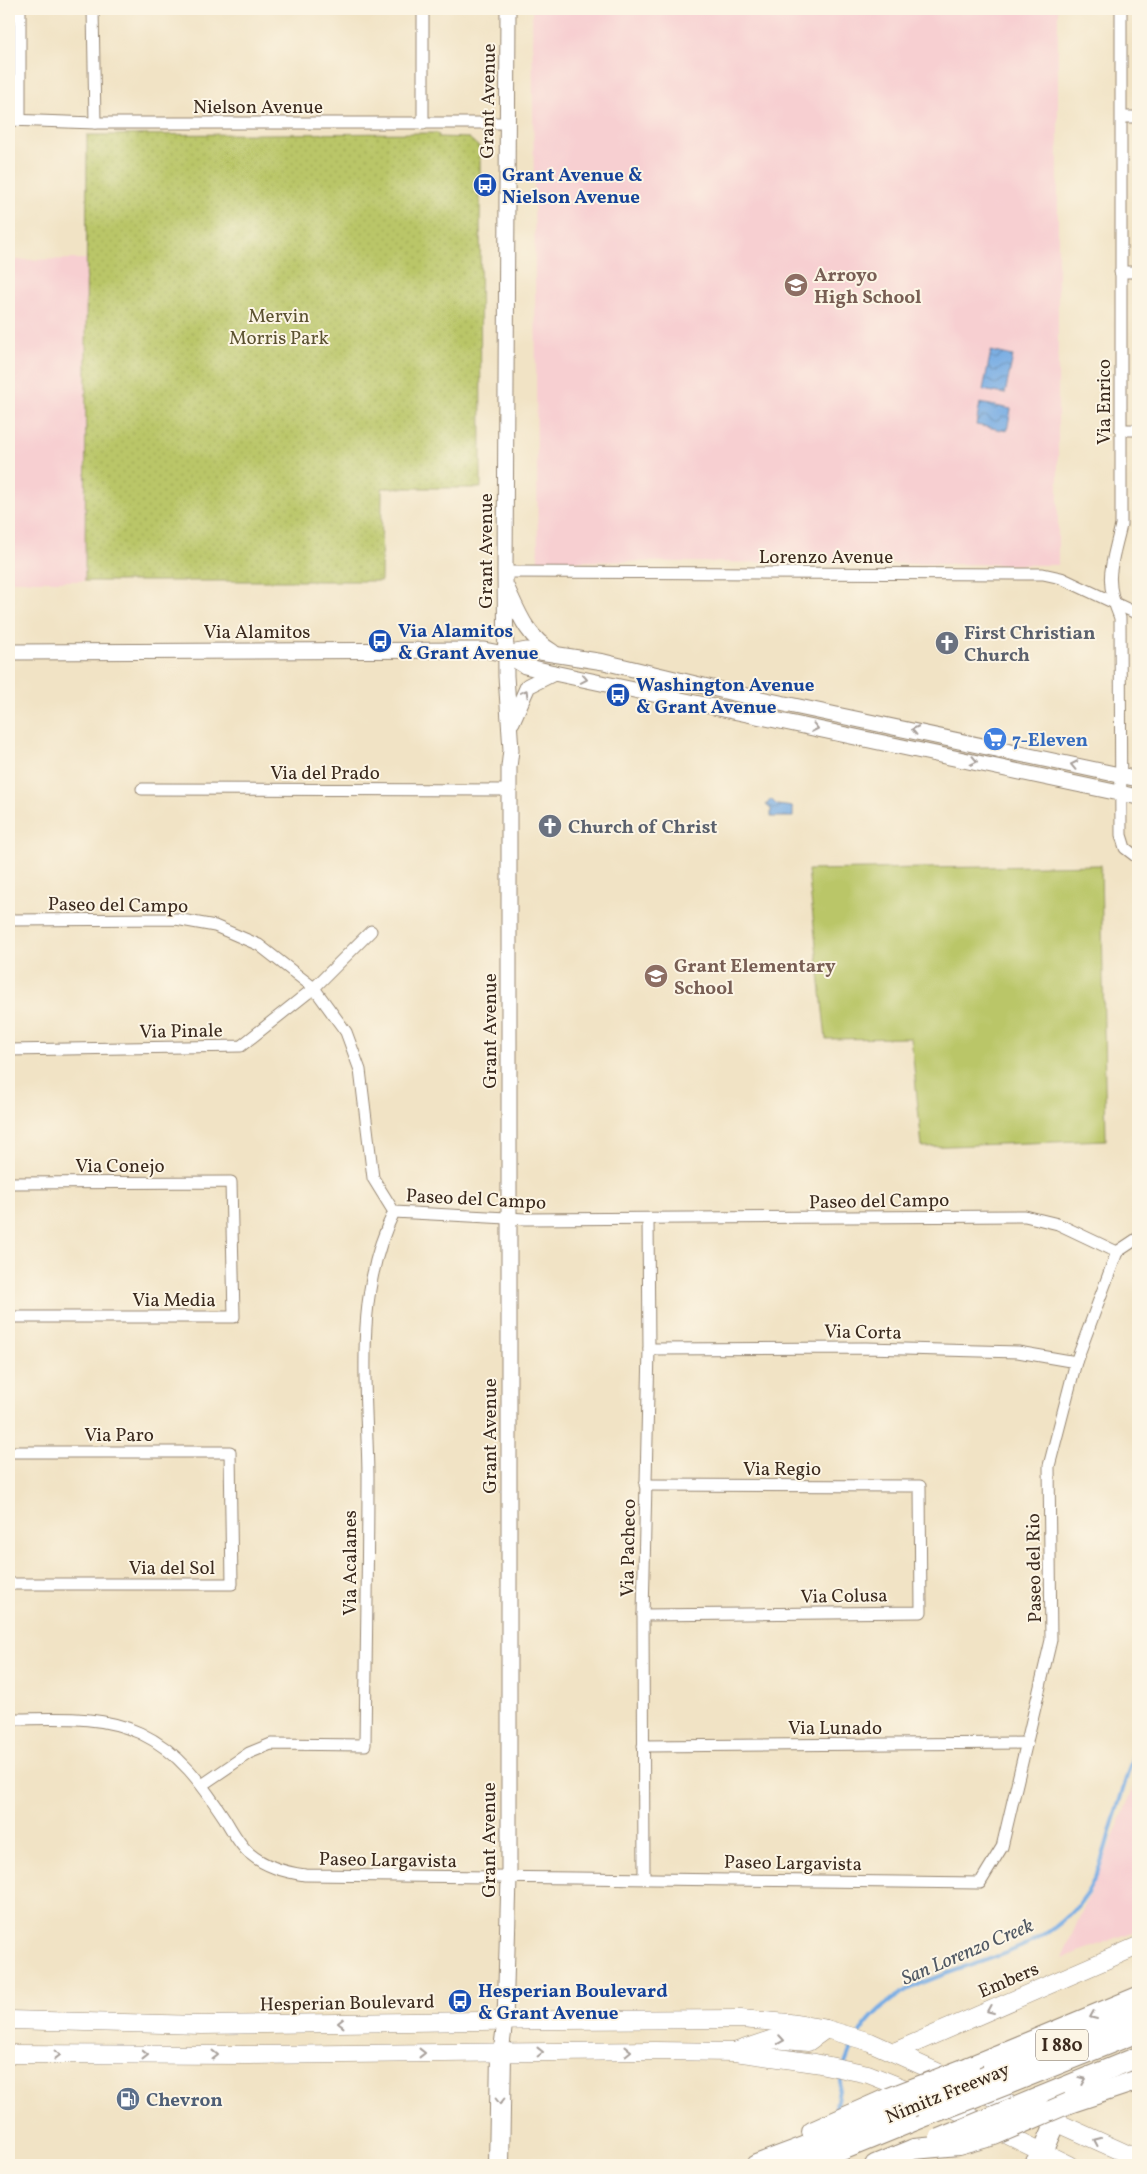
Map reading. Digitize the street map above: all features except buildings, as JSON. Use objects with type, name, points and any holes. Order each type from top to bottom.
[{"type":"highway","points":[[756,2165],[786,2154],[806,2153],[855,2129],[890,2098],[978,2071],[1138,1997]]},
{"type":"highway","name":"Nimitz Freeway","points":[[855,2129],[919,2111],[978,2071],[1138,2016]]},
{"type":"highway","name":"I 880","points":[[919,2111],[1008,2084],[1138,2032]]},
{"type":"highway","points":[[498,2165],[501,2052]]},
{"type":"highway","name":"I 880","points":[[875,2165],[1138,2057]]},
{"type":"highway","points":[[914,2149],[958,2145],[994,2135],[1069,2103],[1138,2080]]},
{"type":"highway","points":[[1038,2159],[1056,2122]]},
{"type":"highway","name":"I 880","points":[[806,2153],[855,2129]]},
{"type":"main road","name":"Grant Avenue","points":[[501,2052],[505,2021],[509,1878],[510,726],[505,654],[508,9]]},
{"type":"main road","points":[[505,578],[531,635],[541,645],[559,656]]},
{"type":"main road","name":"Via Alamitos","points":[[9,652],[484,650],[505,654]]},
{"type":"main road","points":[[505,654],[527,650],[604,662],[733,693],[1138,778]]},
{"type":"main road","points":[[505,654],[525,666],[554,673],[1138,797]]},
{"type":"main road","points":[[510,726],[528,686],[554,673]]},
{"type":"main road","name":"Embers","points":[[894,2052],[1138,1946]]},
{"type":"main road","name":"Hesperian Boulevard","points":[[9,2020],[201,2025],[741,2019],[789,2022],[847,2034],[870,2042],[1138,2159]]},
{"type":"main road","points":[[735,2052],[772,2039],[808,2042],[826,2029]]},
{"type":"main road","points":[[9,2054],[249,2055],[735,2052],[831,2066],[868,2074],[946,2106],[1038,2159],[1069,2165]]},
{"type":"street","points":[[14,120],[20,9]]},
{"type":"street","points":[[93,9],[94,123]]},
{"type":"street","points":[[421,9],[423,13],[423,124]]},
{"type":"street","name":"Via Enrico","points":[[1121,9],[1121,525],[1109,579],[1113,602],[1120,618],[1121,836],[1126,848],[1138,858]]},
{"type":"street","points":[[1122,117],[1138,116]]},
{"type":"street","name":"Nielson Avenue","points":[[14,120],[94,123],[507,123]]},
{"type":"street","points":[[1120,272],[1138,272]]},
{"type":"street","points":[[1121,430],[1138,430]]},
{"type":"street","name":"Lorenzo Avenue","points":[[505,578],[1043,574],[1061,578],[1138,614]]},
{"type":"street","name":"Via del Prado","points":[[142,789],[509,790]]},
{"type":"street","name":"Paseo del Campo","points":[[9,920],[176,919],[215,926],[259,945],[314,988],[346,1032],[360,1070],[373,1178],[394,1212],[509,1219],[1025,1216],[1058,1224],[1117,1252]]},
{"type":"street","name":"Via Pinale","points":[[9,1050],[240,1046],[314,988],[371,931]]},
{"type":"street","name":"Via Conejo","points":[[9,1183],[231,1182]]},
{"type":"street","name":"Via Media","points":[[9,1317],[234,1317],[231,1182]]},
{"type":"street","name":"Via Acalanes","points":[[202,1785],[249,1753],[270,1744],[365,1745],[368,1477],[365,1319],[372,1273],[384,1232],[394,1212]]},
{"type":"street","name":"Via Pacheco","points":[[644,1877],[643,1615],[649,1349],[648,1219]]},
{"type":"street","points":[[1117,1252],[1138,1238]]},
{"type":"street","name":"Paseo del Rio","points":[[980,1883],[1002,1847],[1051,1640],[1049,1466],[1076,1362],[1117,1252]]},
{"type":"street","name":"Via Corta","points":[[649,1349],[866,1348],[1018,1352],[1076,1362]]},
{"type":"street","name":"Via Paro","points":[[9,1452],[230,1452]]},
{"type":"street","name":"Via del Sol","points":[[9,1584],[232,1584],[230,1452]]},
{"type":"street","name":"Via Regio","points":[[645,1485],[920,1486]]},
{"type":"street","name":"Via Colusa","points":[[643,1615],[921,1612],[920,1486]]},
{"type":"street","name":"Paseo Largavista","points":[[9,1719],[90,1719],[125,1727],[140,1733],[169,1750],[191,1770],[240,1843],[249,1853],[273,1868],[305,1875],[509,1878],[644,1877],[980,1883]]},
{"type":"street","name":"Via Lunado","points":[[643,1746],[1027,1743]]},
{"type":"shaded area","name":"Arroyo High School","points":[[532,9],[1058,9],[1058,565],[538,561]]},
{"type":"shaded area","points":[[86,259],[85,581],[9,581],[9,260]]},
{"type":"shaded area","points":[[1138,1777],[1138,1930],[1062,1958],[1103,1862]]},
{"type":"green space","name":"Mervin Morris Park","points":[[438,133],[439,137],[469,138],[480,148],[481,488],[382,488],[381,581],[85,581],[87,135]]},
{"type":"green space","points":[[1101,865],[1106,1140],[922,1147],[911,1038],[826,1039],[808,870]]},
{"type":"water","points":[[991,351],[1013,356],[1005,394],[983,390]]},
{"type":"water","points":[[980,403],[1011,409],[1007,431],[976,425]]},
{"type":"water","points":[[771,799],[777,805],[793,807],[793,817],[771,817],[771,809],[766,805]]},
{"type":"waterway","name":"San Lorenzo Creek","points":[[860,2033],[881,2008],[908,1990],[938,1977],[1002,1955],[1033,1941],[1061,1922],[1085,1896],[1098,1871],[1138,1737]]},
{"type":"waterway","name":"San Lorenzo Creek","points":[[845,2064],[853,2043]]},
{"type":"waterway","name":"San Lorenzo Creek","points":[[834,2116],[842,2074]]},
{"type":"place","name":"Grant Avenue & Nielson Avenue","points":[[485,185]]},
{"type":"place","name":"Arroyo High School","points":[[796,285]]},
{"type":"place","name":"Via Alamitos & Grant Avenue","points":[[380,641]]},
{"type":"place","name":"First Christian Church","points":[[947,643]]},
{"type":"place","name":"Washington Avenue & Grant Avenue","points":[[618,695]]},
{"type":"place","name":"7-Eleven","points":[[995,739]]},
{"type":"place","name":"Church of Christ","points":[[550,826]]},
{"type":"place","name":"Grant Elementary School","points":[[656,976]]},
{"type":"place","name":"Hesperian Boulevard & Grant Avenue","points":[[460,2001]]},
{"type":"place","name":"Chevron","points":[[128,2099]]}]
